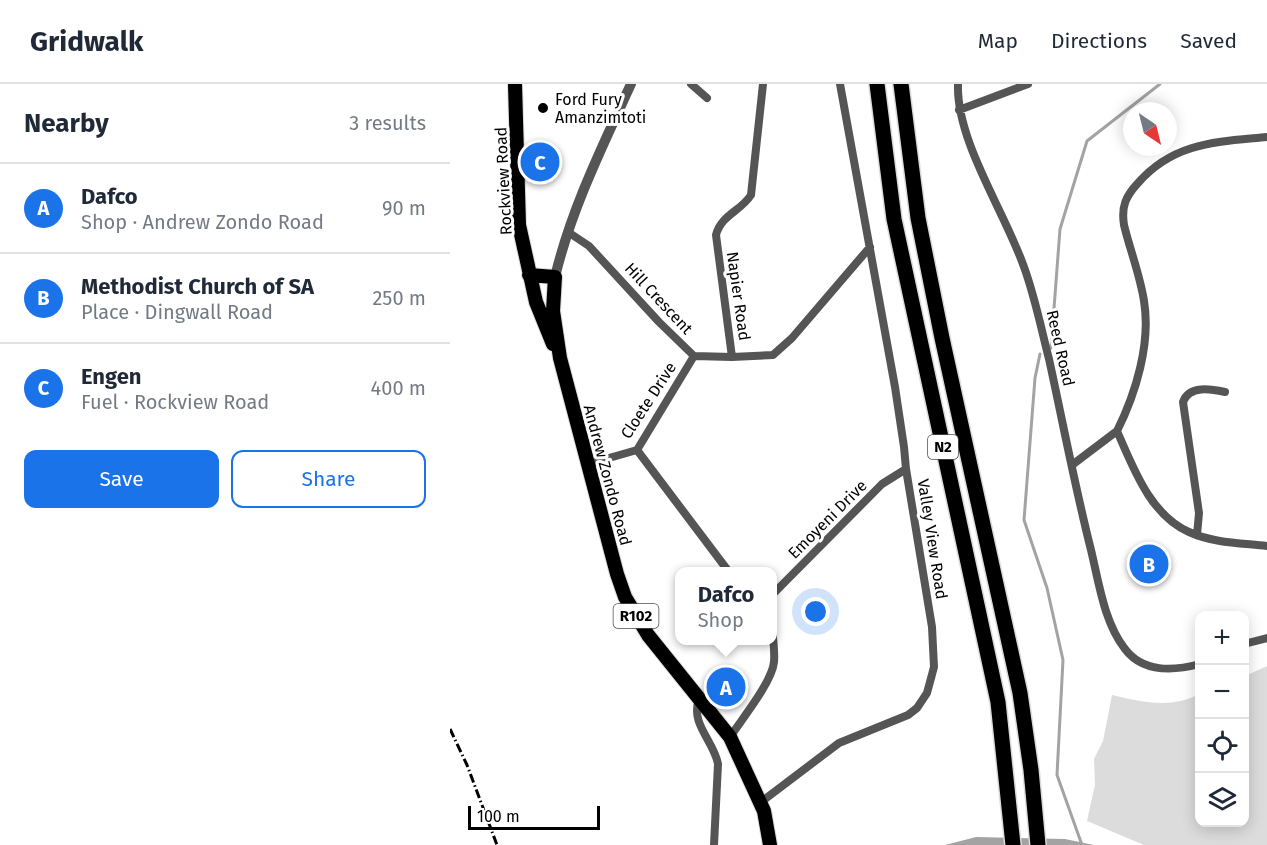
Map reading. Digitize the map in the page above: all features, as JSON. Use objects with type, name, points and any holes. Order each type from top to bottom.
[{"type":"highway","name":"N2","points":[[877,84],[894,219],[998,702],[1013,845]]},
{"type":"highway","name":"N2","points":[[901,84],[918,218],[1020,693],[1038,845]]},
{"type":"main road","name":"Rockview Road","points":[[515,84],[518,214],[529,276],[540,315],[560,358]]},
{"type":"main road","points":[[529,276],[555,277]]},
{"type":"main road","name":"Andrew Zondo Road","points":[[555,277],[553,311],[560,358],[625,597],[648,635],[730,737],[761,802],[768,823],[770,845]]},
{"type":"street","name":"Andrew Zondo Road","points":[[555,277],[568,232],[597,158],[631,84]]},
{"type":"street","points":[[692,84],[707,98]]},
{"type":"street","name":"Napier Road","points":[[732,357],[716,235],[725,218],[748,200],[753,181],[763,84]]},
{"type":"street","name":"Valley View Road","points":[[761,802],[839,743],[908,715],[917,708],[927,693],[934,667],[932,627],[895,387],[840,84]]},
{"type":"street","name":"Reed Road","points":[[958,84],[959,110],[973,153],[1025,268],[1043,334],[1099,582],[1113,628],[1126,650],[1142,664],[1170,669],[1195,664]]},
{"type":"street","points":[[959,110],[1028,84]]},
{"type":"street","points":[[1072,465],[1118,431],[1131,398],[1142,355],[1146,331],[1144,299],[1124,225],[1124,203],[1150,171],[1174,154],[1206,144],[1267,137]]},
{"type":"street","name":"Hill Crescent","points":[[568,232],[589,246],[659,322],[694,356],[767,356],[778,352],[870,248]]},
{"type":"street","name":"Cloete Drive","points":[[588,464],[637,450],[694,356]]},
{"type":"street","points":[[1197,535],[1199,513],[1183,402],[1187,394],[1194,391],[1211,389],[1225,392]]},
{"type":"street","points":[[1118,431],[1147,492],[1173,522],[1197,535],[1236,543],[1267,546]]},
{"type":"street","points":[[637,450],[725,567]]},
{"type":"street","name":"Emoyeni Drive","points":[[777,590],[882,484],[906,469]]},
{"type":"street","points":[[1249,643],[1267,638]]},
{"type":"street","points":[[730,737],[768,680],[774,664],[773,645]]},
{"type":"street","points":[[699,700],[696,714],[715,751],[718,764],[714,845]]},
{"type":"shaded area","points":[[1267,666],[1267,845],[1144,845],[1087,821],[1095,785],[1094,759],[1103,741],[1112,695],[1156,703],[1178,701],[1195,696],[1195,827],[1249,827],[1249,674]]},
{"type":"shaded area","points":[[976,837],[1065,839],[1094,845],[945,845]]},
{"type":"waterway","points":[[1051,348],[1060,229],[1087,141],[1160,84]]},
{"type":"waterway","points":[[1040,354],[1035,378],[1024,520],[1047,588],[1063,660],[1057,775],[1082,845]]},
{"type":"railway","points":[[450,729],[467,765],[497,845]]},
{"type":"place","name":"Ford Fury Amanzimtoti","points":[[543,108]]},
{"type":"place","name":"Engen","points":[[540,162]]},
{"type":"place","name":"Methodist Church of SA","points":[[1149,564]]},
{"type":"place","name":"Dafco","points":[[726,687]]}]
